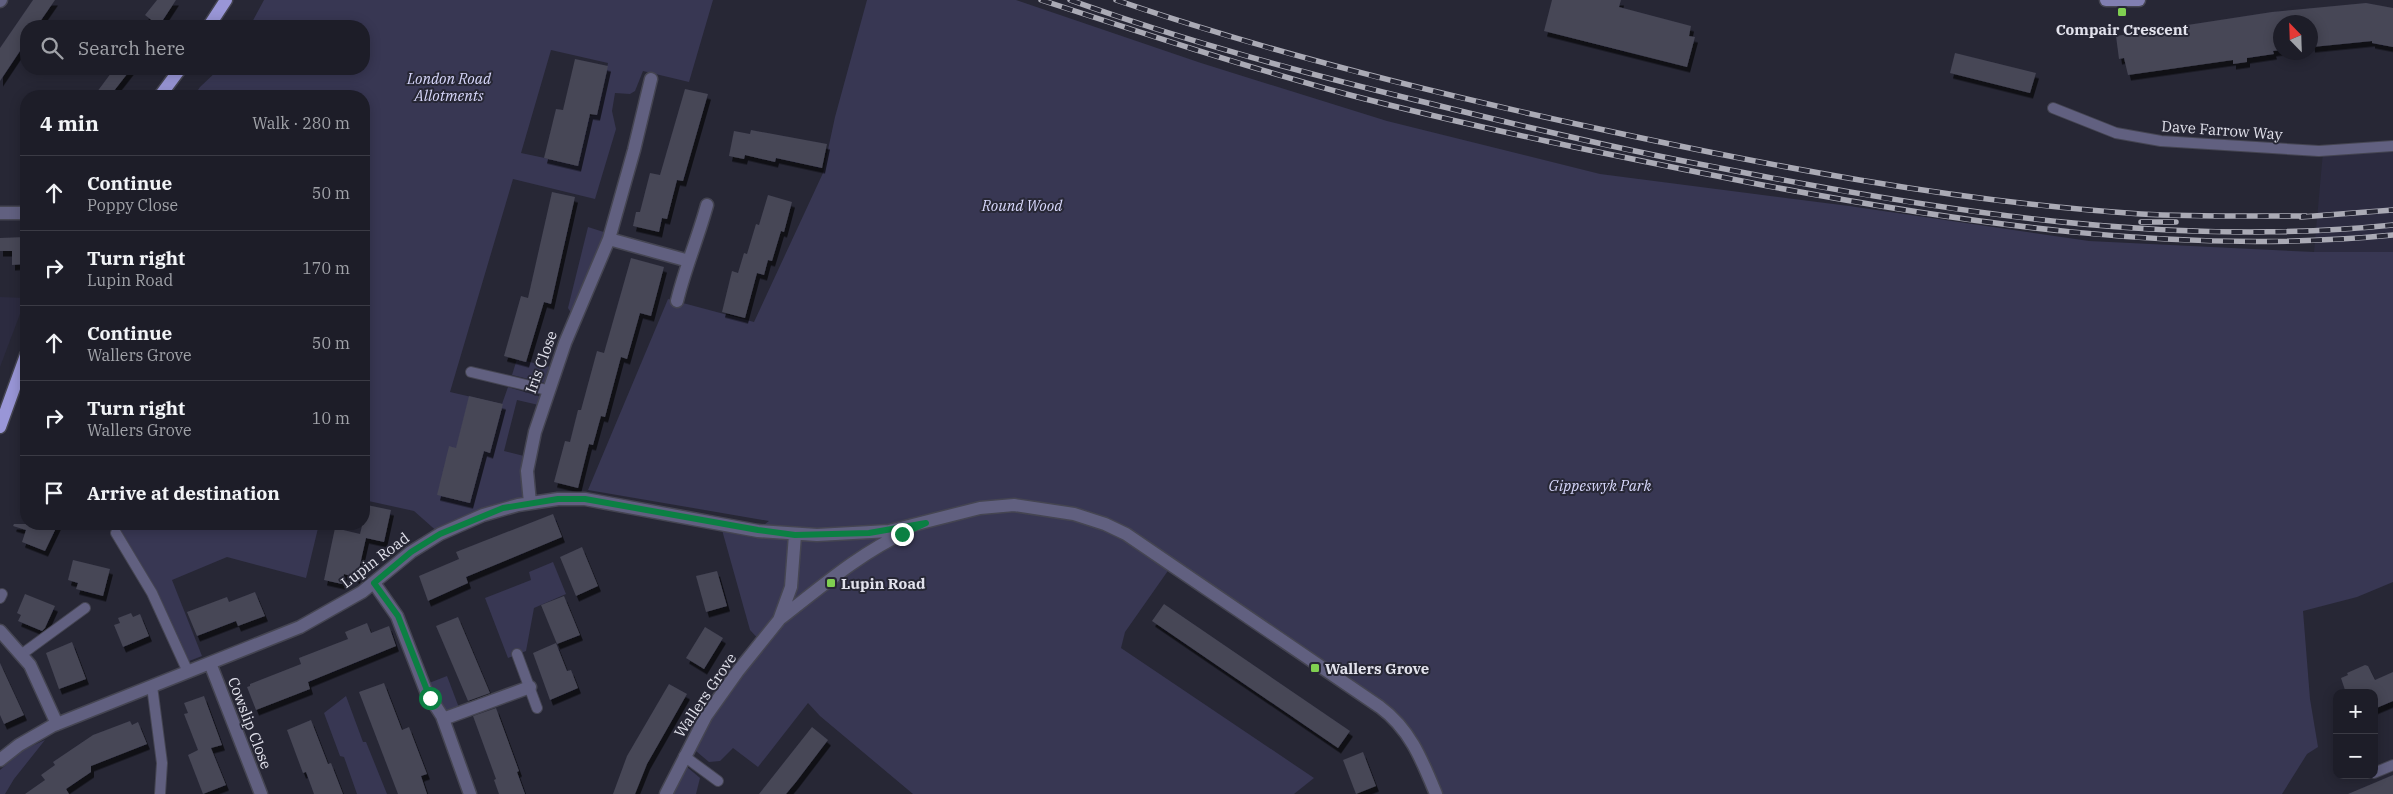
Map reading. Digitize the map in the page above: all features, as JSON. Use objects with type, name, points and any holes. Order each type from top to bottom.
[{"type":"main road","points":[[213,20],[226,0]]},
{"type":"main road","points":[[2106,0],[2139,0]]},
{"type":"main road","points":[[164,90],[176,75]]},
{"type":"main road","points":[[0,427],[20,372]]},
{"type":"street","name":"Iris Close","points":[[530,503],[527,463],[547,390],[564,343],[609,238],[634,150],[651,79]]},
{"type":"street","points":[[677,301],[688,261],[698,241],[707,204]]},
{"type":"street","points":[[0,213],[20,213]]},
{"type":"street","points":[[609,238],[688,261]]},
{"type":"street","name":"Lupin Road","points":[[1,758],[28,739],[57,724],[300,627],[342,604],[374,583],[411,552],[440,534],[495,511],[530,503],[585,499],[795,535]]},
{"type":"street","name":"Wallers Grove","points":[[779,620],[791,587],[795,535],[869,533],[926,523],[980,508],[1014,505],[1074,514],[1105,524],[1126,534],[1396,719],[1416,748],[1436,794]]},
{"type":"street","name":"Wallers Grove","points":[[666,794],[684,756],[718,699],[779,620],[863,556],[926,523]]},
{"type":"street","points":[[374,583],[398,616],[426,691],[443,719],[470,794]]},
{"type":"street","points":[[0,630],[22,654],[34,672],[57,724]]},
{"type":"street","name":"Cowslip Close","points":[[210,663],[261,794]]},
{"type":"street","points":[[443,719],[530,687]]},
{"type":"lane","name":"Dave Farrow Way","points":[[2053,108],[2116,133],[2161,141],[2319,151],[2393,146]]},
{"type":"lane","points":[[472,372],[547,390]]},
{"type":"lane","points":[[116,533],[152,593],[188,672]]},
{"type":"lane","points":[[22,654],[85,608]]},
{"type":"lane","points":[[517,654],[537,708]]},
{"type":"lane","points":[[152,686],[162,763],[160,794]]},
{"type":"lane","points":[[684,756],[718,780]]},
{"type":"lane","points":[[2378,771],[2393,764]]},
{"type":"shaded area","points":[[2393,148],[2393,252],[2314,252],[2323,152]]},
{"type":"shaded area","points":[[0,297],[20,298],[20,314],[0,367]]},
{"type":"green space","name":"London Road Allotments","points":[[264,0],[713,0],[689,82],[643,71],[635,91],[630,94],[615,93],[612,111],[616,129],[595,199],[513,179],[450,392],[502,404],[508,387],[545,398],[543,406],[517,400],[504,451],[528,457],[530,503],[440,534],[414,511],[370,501],[370,90],[198,90],[213,75],[370,75],[370,20],[253,20]],"holes":[[[551,50],[608,63],[597,115],[589,116],[578,165],[521,153]]]},
{"type":"green space","name":"Gippeswyk Park","points":[[867,0],[1016,0],[1201,63],[1387,121],[1600,174],[1849,206],[2089,241],[2314,252],[2393,252],[2393,582],[2357,597],[2303,611],[2310,699],[2318,747],[2307,754],[2282,794],[1436,794],[1404,728],[1172,565],[1125,632],[1121,648],[1314,778],[1294,794],[913,794],[820,716],[808,703],[758,767],[733,748],[720,761],[709,762],[690,746],[762,643],[750,630],[722,530],[757,530],[769,521],[588,490],[668,299],[754,322],[823,173],[835,117]]},
{"type":"green space","points":[[588,227],[610,234],[575,319],[568,308]]},
{"type":"green space","points":[[517,359],[555,368],[549,384],[512,375]]},
{"type":"green space","points":[[118,530],[318,530],[306,578],[227,557],[172,580],[202,656],[184,663]]},
{"type":"green space","points":[[553,562],[566,594],[534,608],[526,651],[508,658],[485,598],[531,580],[529,572]]},
{"type":"green space","points":[[447,676],[461,713],[443,719],[424,685]]},
{"type":"green space","points":[[346,696],[363,742],[366,742],[387,794],[357,794],[344,757],[340,756],[324,713]]},
{"type":"green space","points":[[45,740],[14,779],[5,794],[0,794],[0,770],[23,750]]},
{"type":"green space","points":[[681,762],[700,778],[696,794],[666,794]]},
{"type":"building","points":[[33,0],[55,0],[41,20],[20,20],[20,51],[0,81],[0,48]]},
{"type":"building","points":[[157,0],[176,0],[163,20],[151,20],[145,15]]},
{"type":"building","points":[[1552,0],[1621,0],[1619,7],[1691,26],[1689,36],[1695,37],[1687,67],[1544,31]]},
{"type":"building","points":[[2366,3],[2393,8],[2393,47],[2372,43],[2372,41],[2318,46],[2318,15],[2273,15],[2273,54],[2247,58],[2247,62],[2233,64],[2233,60],[2128,75],[2124,58],[2119,59],[2116,36],[2272,12]]},
{"type":"building","points":[[1955,53],[2036,73],[2030,93],[1950,73]]},
{"type":"building","points":[[575,59],[608,66],[597,115],[590,114],[578,166],[544,158],[556,109],[563,110]]},
{"type":"building","points":[[110,75],[126,75],[115,90],[98,90]]},
{"type":"building","points":[[685,89],[708,94],[683,181],[677,180],[667,219],[662,218],[659,232],[633,226],[636,212],[640,212],[650,173],[660,175]]},
{"type":"building","points":[[751,130],[827,144],[822,168],[776,158],[775,162],[745,155],[744,159],[729,156],[734,131],[750,134]]},
{"type":"building","points":[[552,192],[575,197],[551,304],[544,302],[526,362],[504,356],[521,296],[528,298]]},
{"type":"building","points":[[768,195],[792,202],[784,232],[781,231],[772,261],[768,260],[764,275],[757,273],[745,318],[722,312],[732,271],[738,273],[744,253],[747,254],[756,224],[759,225]]},
{"type":"building","points":[[20,237],[20,264],[12,265],[12,251],[0,251],[0,238]]},
{"type":"building","points":[[631,258],[664,267],[651,316],[640,313],[627,359],[621,357],[605,417],[601,416],[593,445],[589,444],[578,488],[554,482],[565,441],[570,442],[578,410],[581,410],[597,351],[604,353]]},
{"type":"building","points":[[469,396],[503,404],[490,453],[484,451],[470,503],[437,495],[449,446],[456,448]]},
{"type":"building","points":[[370,506],[391,510],[384,542],[366,538],[357,578],[344,574],[342,584],[324,580],[335,530],[360,534],[361,530],[370,530]]},
{"type":"building","points":[[553,514],[562,537],[466,577],[468,583],[428,601],[419,576],[459,559],[456,552]]},
{"type":"building","points":[[14,524],[20,524],[20,528],[13,526]]},
{"type":"building","points":[[26,530],[55,530],[45,551],[22,542]]},
{"type":"building","points":[[582,547],[598,586],[576,596],[560,557]]},
{"type":"building","points":[[73,560],[110,569],[103,596],[76,589],[78,583],[68,580]]},
{"type":"building","points":[[717,571],[727,606],[706,612],[696,576]]},
{"type":"building","points":[[255,592],[265,616],[238,626],[236,621],[197,636],[187,612],[227,597],[229,602]]},
{"type":"building","points":[[25,594],[55,606],[42,631],[18,621],[21,615],[17,613]]},
{"type":"building","points":[[564,596],[580,635],[557,644],[541,605]]},
{"type":"building","points":[[1164,604],[1350,731],[1338,748],[1152,621]]},
{"type":"building","points":[[131,613],[133,617],[140,614],[149,636],[123,647],[114,625],[120,623],[118,618]]},
{"type":"building","points":[[458,617],[490,693],[468,701],[436,626]]},
{"type":"building","points":[[367,623],[371,633],[389,626],[396,646],[308,682],[310,689],[256,710],[247,687],[250,684],[301,664],[299,658],[348,639],[345,632]]},
{"type":"building","points":[[705,627],[723,638],[704,669],[686,658]]},
{"type":"building","points":[[72,642],[86,679],[59,689],[46,653]]},
{"type":"building","points":[[556,643],[567,671],[571,670],[578,688],[550,700],[533,653]]},
{"type":"building","points":[[0,663],[24,715],[4,724],[0,715]]},
{"type":"building","points":[[2365,665],[2368,666],[2375,680],[2393,672],[2393,701],[2378,707],[2378,689],[2345,689],[2341,678],[2348,675],[2347,673]]},
{"type":"building","points":[[384,683],[402,730],[409,727],[427,774],[421,776],[427,794],[398,794],[359,692]]},
{"type":"building","points":[[669,684],[687,694],[647,764],[635,794],[613,794],[627,756]]},
{"type":"building","points":[[204,696],[222,745],[211,748],[226,785],[203,794],[188,755],[198,750],[184,714],[188,713],[184,703]]},
{"type":"building","points":[[496,708],[519,771],[517,772],[525,794],[499,794],[494,780],[496,779],[473,716]]},
{"type":"building","points":[[311,720],[328,764],[331,763],[343,794],[314,794],[306,772],[303,773],[287,730]]},
{"type":"building","points":[[130,721],[132,725],[138,722],[147,744],[91,766],[91,772],[66,789],[69,794],[25,794],[45,780],[41,775],[55,765],[53,762],[93,735]]},
{"type":"building","points":[[812,727],[828,740],[796,782],[786,794],[759,794]]},
{"type":"building","points":[[1363,752],[1376,786],[1356,794],[1343,760]]},
{"type":"building","points":[[2393,775],[2393,794],[2348,794]]},
{"type":"railway","points":[[1041,0],[1231,61],[1396,107],[1599,152],[1831,198],[1991,223],[2071,232],[2152,238],[2233,241],[2313,240],[2393,235]]},
{"type":"railway","points":[[1070,0],[1158,30],[1338,81],[1574,138],[1803,184],[1970,211],[2139,228],[2224,232],[2309,231],[2393,225]]},
{"type":"railway","points":[[1116,0],[1231,37],[1405,84],[1581,125],[1789,168],[2000,201],[2071,208],[2162,215],[2306,216]]},
{"type":"railway","points":[[2301,217],[2393,210]]},
{"type":"railway","points":[[2141,222],[2176,222]]},
{"type":"place","name":"Compair Crescent","points":[[2122,12]]},
{"type":"place","name":"Lupin Road","points":[[831,583]]},
{"type":"place","name":"Wallers Grove","points":[[1315,668]]},
{"type":"route","points":[[430,698],[398,616],[374,583],[427,541],[483,515],[503,508],[558,499],[585,499],[795,535],[869,533],[907,528],[926,523],[902,534]]},
{"type":"park label","name":"Round Wood","points":[[1022,205]]}]
